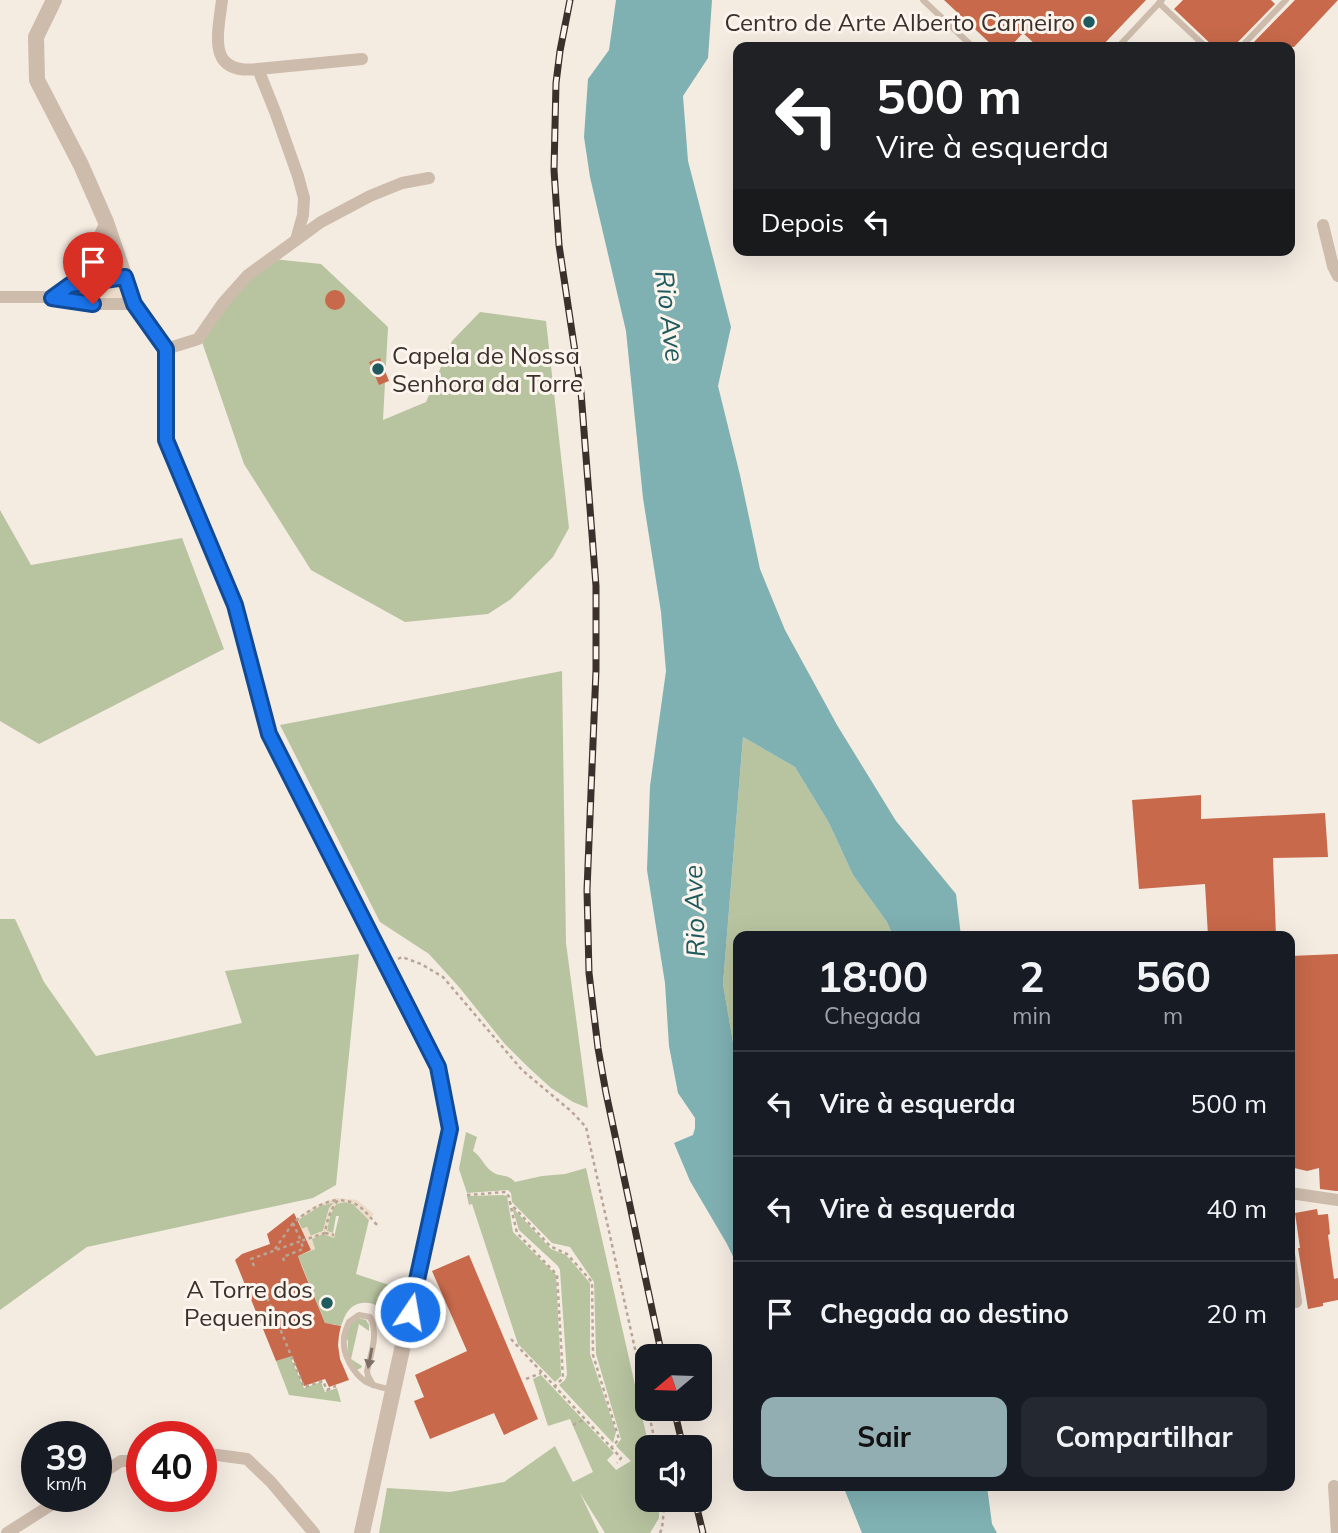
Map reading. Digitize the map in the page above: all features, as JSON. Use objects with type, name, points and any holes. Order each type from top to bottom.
[{"type":"street","points":[[54,0],[36,37],[37,80],[81,164],[106,222],[134,304],[166,349],[166,440],[235,605],[269,734],[438,1067],[450,1129],[362,1533]]},
{"type":"street","points":[[222,0],[217,41],[219,53],[228,64],[238,70],[362,59]]},
{"type":"street","points":[[258,69],[304,198],[303,215],[296,240]]},
{"type":"street","points":[[166,349],[198,339],[223,303],[248,275],[321,222],[370,196],[402,183],[429,178]]},
{"type":"street","points":[[52,298],[70,285],[91,263],[95,245],[106,222]]},
{"type":"street","points":[[1323,225],[1338,276]]},
{"type":"street","points":[[70,285],[125,277]]},
{"type":"street","points":[[0,297],[52,298],[93,304],[134,304]]},
{"type":"street","points":[[1295,1194],[1338,1200]]},
{"type":"street","points":[[1295,1295],[1296,1302]]},
{"type":"street","points":[[217,1455],[247,1459],[271,1482],[314,1533]]},
{"type":"street","points":[[1334,1486],[1337,1533]]},
{"type":"street","points":[[15,1531],[42,1512]]},
{"type":"lane","points":[[923,0],[968,42]]},
{"type":"lane","points":[[1246,42],[1286,0]]},
{"type":"lane","points":[[1123,42],[1161,2],[1201,42]]},
{"type":"lane","points":[[373,1385],[367,1371],[375,1334],[374,1324],[370,1317],[359,1315],[349,1322],[343,1340],[346,1355],[354,1371],[366,1382],[373,1385],[393,1390]]},
{"type":"path","points":[[386,965],[402,957],[443,977],[522,1070],[586,1127],[635,1349]]},
{"type":"path","points":[[467,1195],[506,1192],[517,1233],[557,1275],[563,1378],[554,1387]]},
{"type":"path","points":[[325,1233],[329,1213],[338,1200]]},
{"type":"path","points":[[274,1251],[293,1223],[317,1206],[338,1200],[349,1200],[361,1206],[377,1226]]},
{"type":"path","points":[[510,1203],[550,1247],[567,1254],[592,1282],[593,1355],[619,1438],[611,1448]]},
{"type":"path","points":[[284,1261],[283,1257],[303,1249],[293,1223]]},
{"type":"path","points":[[254,1266],[251,1259],[325,1233],[334,1235]]},
{"type":"path","points":[[261,1285],[304,1387],[323,1381],[327,1390],[336,1386]]},
{"type":"path","points":[[511,1339],[621,1458],[617,1463]]},
{"type":"path","points":[[526,1379],[541,1373]]},
{"type":"path","points":[[573,1425],[585,1419]]},
{"type":"path","points":[[660,1533],[664,1512]]},
{"type":"green space","points":[[273,259],[321,264],[388,327],[383,420],[426,402],[452,341],[480,312],[546,321],[569,528],[553,557],[511,599],[488,614],[405,622],[311,570],[244,464],[201,339],[225,304]]},
{"type":"green space","points":[[0,510],[31,565],[182,538],[224,649],[39,744],[0,721]]},
{"type":"green space","points":[[562,671],[566,943],[588,1108],[551,1088],[504,1043],[429,954],[380,922],[280,725]]},
{"type":"green space","points":[[743,737],[795,767],[829,823],[853,875],[891,931],[733,931],[733,1042],[723,984]]},
{"type":"green space","points":[[0,919],[15,919],[44,982],[96,1056],[242,1023],[225,971],[359,954],[336,1185],[313,1198],[87,1247],[0,1310]]},
{"type":"green space","points":[[466,1132],[477,1137],[473,1151],[488,1168],[515,1182],[586,1168],[635,1385],[635,1421],[643,1421],[646,1435],[635,1435],[635,1512],[659,1512],[659,1518],[650,1533],[605,1533],[580,1493],[599,1533],[379,1533],[387,1488],[450,1492],[504,1482],[555,1446],[573,1482],[593,1472],[570,1419],[548,1426],[533,1379],[541,1375],[614,1453],[607,1460],[616,1470],[631,1461],[616,1446],[621,1439],[596,1354],[594,1282],[570,1247],[552,1243],[512,1202],[508,1190],[467,1193],[459,1169]]},
{"type":"green space","points":[[467,1196],[507,1196],[513,1232],[556,1275],[561,1376],[555,1382],[518,1344],[472,1204],[469,1205]]},
{"type":"green space","points":[[335,1202],[329,1209],[323,1231],[310,1236],[307,1227],[302,1229],[298,1220],[320,1206]]},
{"type":"green space","points":[[336,1204],[353,1204],[369,1220],[356,1274],[404,1290],[395,1333],[381,1308],[362,1303],[349,1310],[341,1326],[332,1324],[330,1335],[298,1256],[315,1249],[311,1239],[323,1234],[334,1237],[339,1216],[336,1216],[333,1233],[327,1231],[330,1215]]},
{"type":"green space","points":[[512,1207],[551,1249],[566,1255],[590,1283],[590,1354],[616,1432],[613,1443],[559,1385],[567,1375],[560,1270],[519,1230]]},
{"type":"green space","points":[[358,1318],[366,1320],[369,1331],[359,1324],[351,1359],[362,1366],[356,1370],[349,1356],[348,1340],[345,1339],[349,1324]]},
{"type":"green space","points":[[290,1356],[304,1388],[321,1382],[325,1392],[337,1388],[341,1402],[289,1395],[276,1361]]},
{"type":"shaded area","points":[[108,248],[125,299],[66,295]]},
{"type":"shaded area","points":[[336,1198],[357,1200],[374,1214],[369,1220],[353,1204],[336,1204],[330,1215],[327,1231],[335,1234],[334,1238],[323,1234],[312,1239],[315,1249],[311,1250],[302,1229],[307,1227],[311,1236],[323,1231],[329,1208],[334,1202],[320,1206],[298,1220],[297,1218],[317,1205]]},
{"type":"water","name":"Rio Ave","points":[[616,0],[712,0],[708,58],[683,96],[688,161],[731,327],[718,386],[760,569],[785,630],[837,725],[896,821],[956,894],[960,931],[891,931],[853,875],[829,823],[795,767],[743,737],[723,984],[733,1042],[733,1257],[690,1181],[674,1143],[693,1135],[695,1118],[678,1093],[669,1046],[665,983],[647,870],[650,786],[666,671],[661,612],[643,498],[626,331],[590,177],[584,137],[588,79],[609,50]]},
{"type":"water","points":[[845,1491],[988,1491],[992,1524],[997,1533],[862,1533]]},
{"type":"building","points":[[944,0],[1146,0],[1106,42],[1033,42],[1023,33],[1015,42],[989,42]]},
{"type":"building","points":[[1183,0],[1271,0],[1275,4],[1238,42],[1209,42],[1174,9]]},
{"type":"building","points":[[1295,0],[1338,0],[1295,46],[1295,42],[1254,42]]},
{"type":"building","points":[[335,290],[342,293],[345,300],[342,307],[335,310],[328,307],[325,300],[328,293]]},
{"type":"building","name":"Capela de Nossa Senhora da Torre","points":[[380,358],[389,381],[379,385],[369,362]]},
{"type":"building","points":[[1201,795],[1201,819],[1325,813],[1328,857],[1273,858],[1276,931],[1208,931],[1205,884],[1139,889],[1132,800]]},
{"type":"building","points":[[1338,954],[1338,1191],[1320,1189],[1319,1168],[1307,1171],[1295,1168],[1295,956]]},
{"type":"building","points":[[1317,1209],[1318,1215],[1328,1214],[1334,1279],[1338,1278],[1338,1300],[1308,1309],[1295,1213]]},
{"type":"building","points":[[294,1213],[311,1250],[298,1256],[325,1323],[341,1326],[338,1345],[340,1359],[349,1380],[329,1387],[325,1379],[304,1386],[292,1356],[276,1361],[235,1260],[242,1254],[270,1244],[267,1234]]},
{"type":"building","points":[[469,1255],[538,1419],[504,1435],[494,1413],[430,1439],[414,1401],[424,1397],[415,1375],[467,1351],[432,1271]]},
{"type":"railway","points":[[570,0],[556,83],[554,170],[559,245],[581,392],[596,586],[596,670],[587,890],[589,973],[606,1093],[659,1344]]},
{"type":"railway","points":[[677,1421],[680,1435]]},
{"type":"railway","points":[[698,1512],[703,1533]]},
{"type":"place","name":"Centro de Arte Alberto Carneiro","points":[[1089,22]]},
{"type":"place","name":"Capela de Nossa Senhora da Torre","points":[[378,369]]},
{"type":"place","name":"A Torre dos Pequeninos","points":[[327,1303]]},
{"type":"route","points":[[93,304],[52,298],[70,285],[125,277],[134,304],[166,349],[166,440],[235,605],[269,734],[438,1067],[450,1129],[410,1312]]}]
